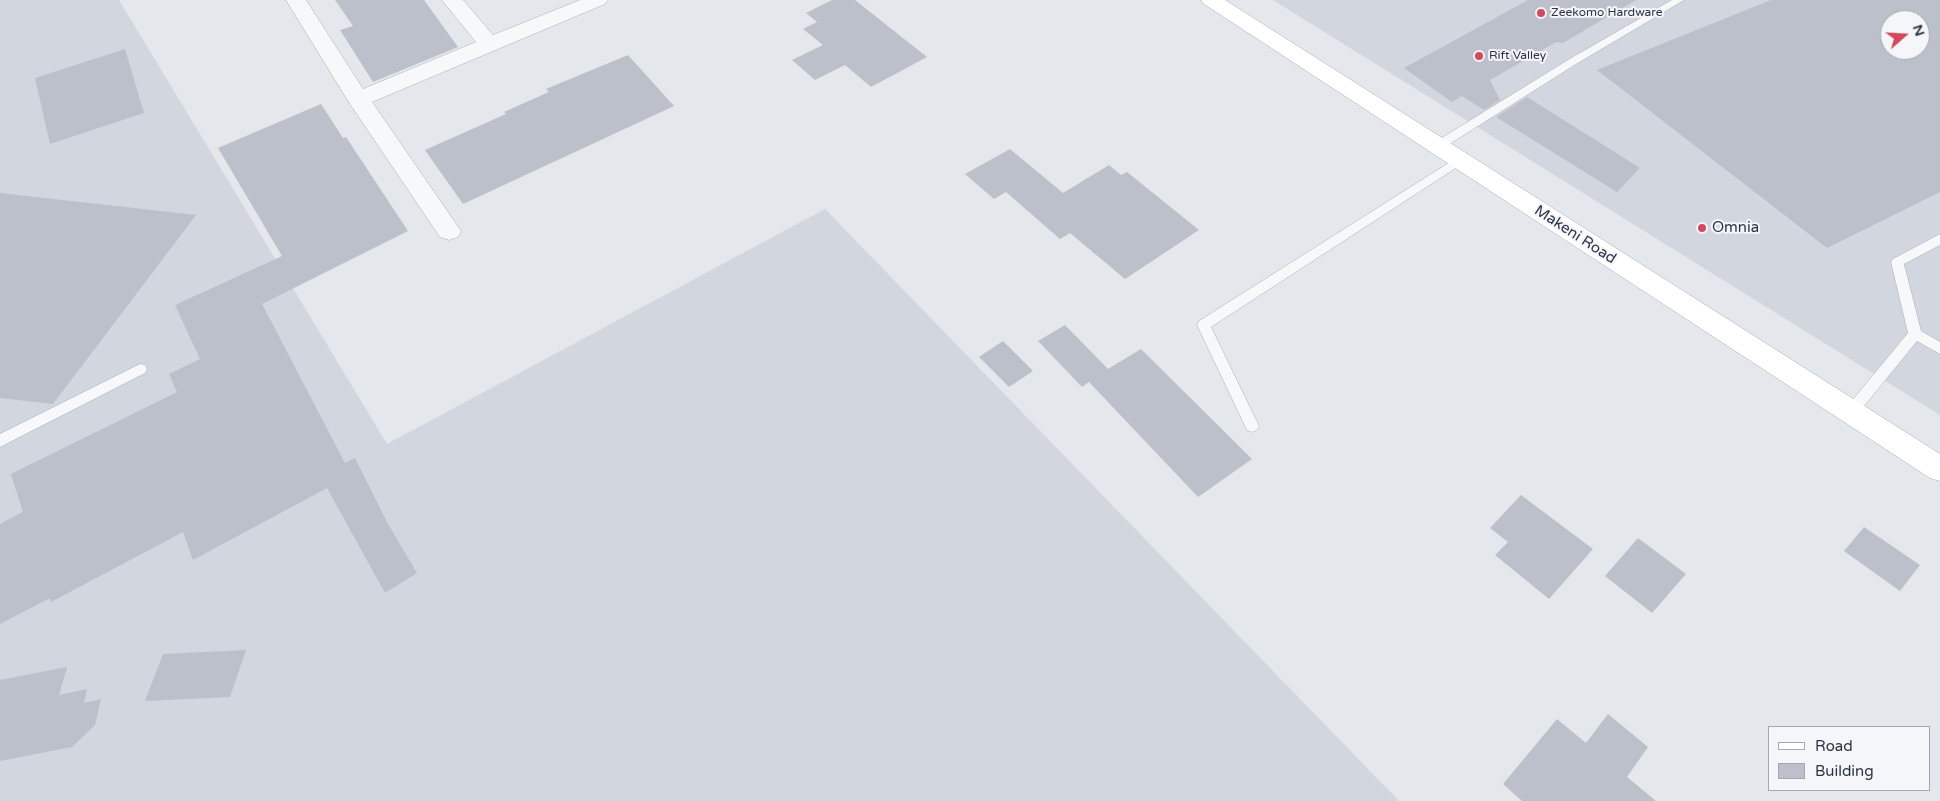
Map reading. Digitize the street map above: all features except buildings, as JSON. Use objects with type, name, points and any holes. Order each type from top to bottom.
[{"type":"main road","name":"Makeni Road","points":[[1211,0],[1458,161],[1940,469]]},
{"type":"street","points":[[296,0],[358,99],[449,231]]},
{"type":"street","points":[[452,0],[489,44]]},
{"type":"street","points":[[358,99],[598,0]]},
{"type":"lane","points":[[1436,146],[1572,62],[1679,0]]},
{"type":"lane","points":[[1252,426],[1204,325],[1458,161]]},
{"type":"lane","points":[[1940,239],[1898,262],[1915,334],[1940,349]]},
{"type":"lane","points":[[1850,412],[1915,334]]},
{"type":"lane","points":[[0,441],[140,369]]},
{"type":"shaded area","points":[[0,0],[119,0],[387,444],[825,209],[1399,801],[0,801]]},
{"type":"shaded area","points":[[1273,0],[1940,0],[1940,415]]},
{"type":"place","name":"Zeekomo Hardware","points":[[1541,13]]},
{"type":"place","name":"Rift Valley","points":[[1479,56]]},
{"type":"place","name":"Omnia","points":[[1702,228]]}]
